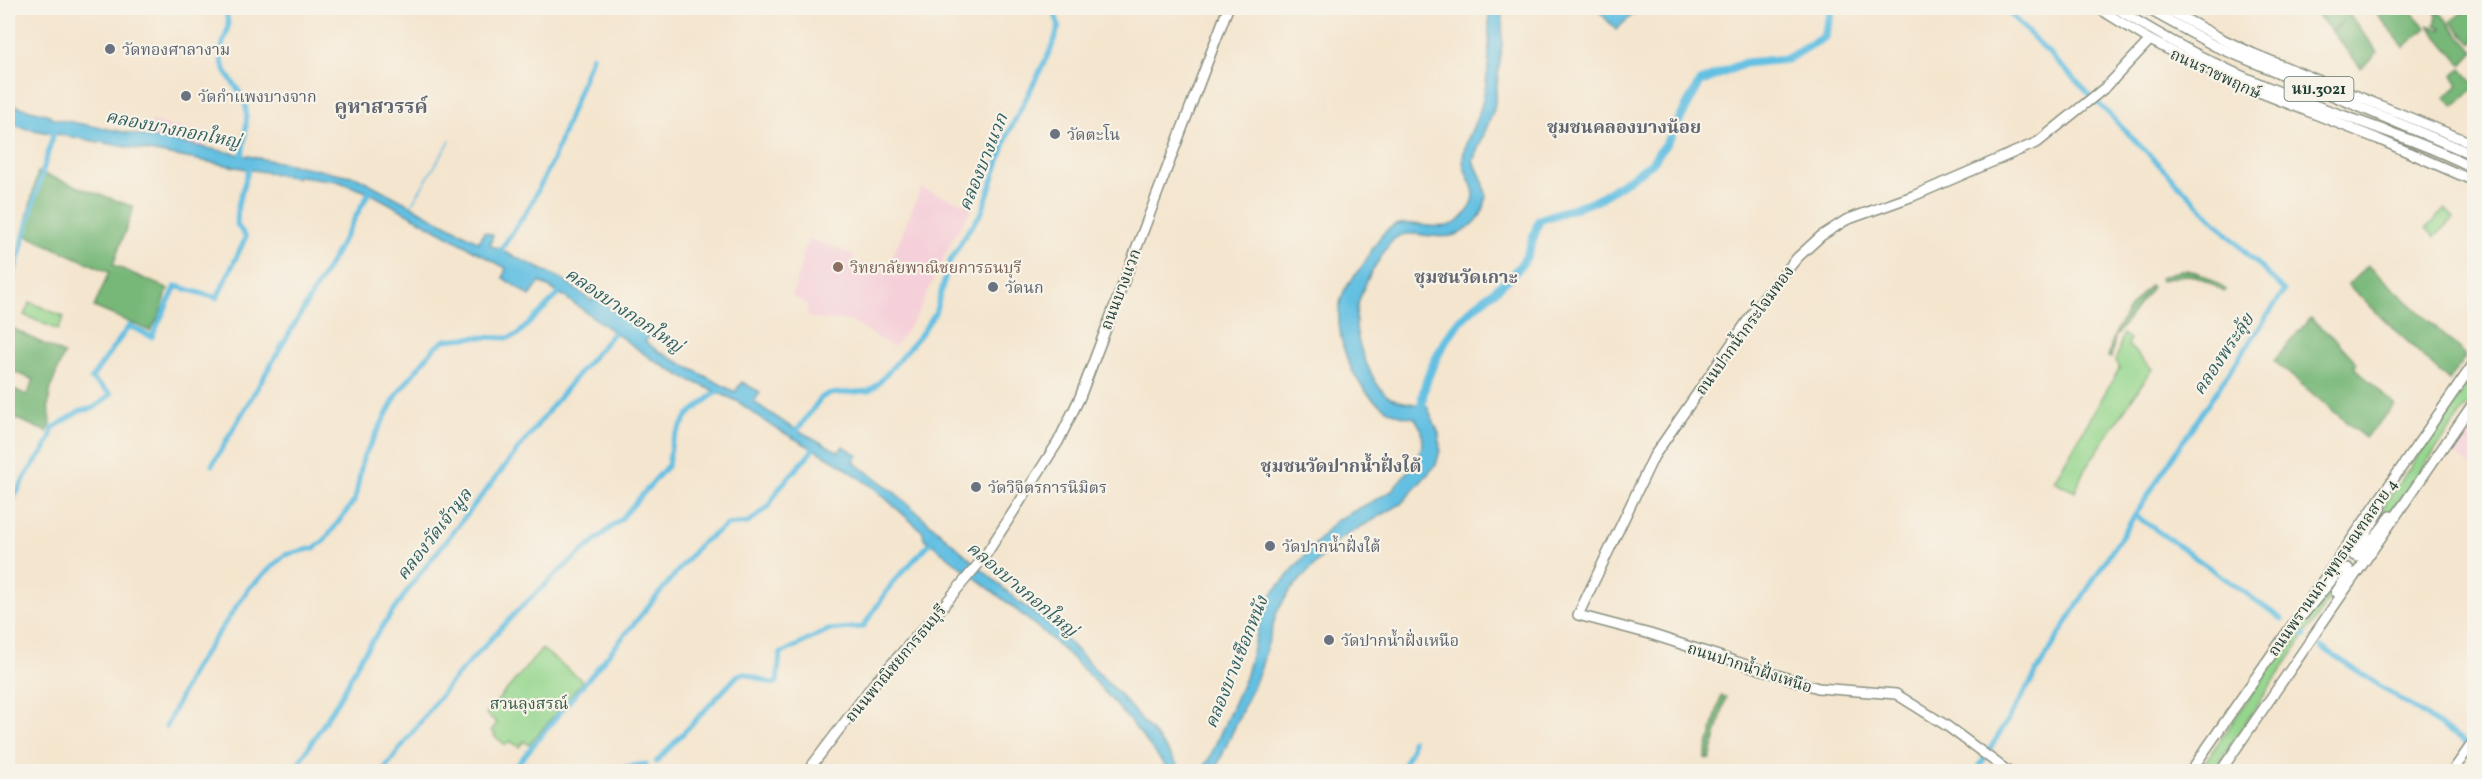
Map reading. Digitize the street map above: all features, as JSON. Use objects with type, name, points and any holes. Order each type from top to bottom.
[{"type":"main road","name":"ถนนบางแวก","points":[[984,556],[1058,442],[1080,397],[1228,8]]},
{"type":"main road","name":"ถนนราชพฤกษ์","points":[[2098,8],[2197,65],[2252,90],[2378,139],[2475,181]]},
{"type":"main road","name":"ถนนราชพฤกษ์","points":[[2116,8],[2197,55],[2271,89],[2381,128],[2475,168]]},
{"type":"main road","name":"ถนนราชพฤกษ์","points":[[2145,8],[2171,23],[2266,68],[2472,150]]},
{"type":"main road","points":[[2154,8],[2171,23]]},
{"type":"main road","name":"ถนนราชพฤกษ์","points":[[2165,8],[2254,54],[2472,150]]},
{"type":"main road","name":"ถนนปากน้ำกระโจมทอง","points":[[1578,615],[1660,447],[1764,297],[1798,257],[1821,236],[1846,220],[1913,196],[2038,142],[2101,92],[2150,40]]},
{"type":"main road","points":[[2197,65],[2271,89]]},
{"type":"main road","name":"ถนนพรานนก-พุทธมณฑลสาย 4","points":[[2190,771],[2475,363]]},
{"type":"main road","name":"ถนนพรานนก-พุทธมณฑลสาย 4","points":[[2220,771],[2475,402]]},
{"type":"main road","points":[[2382,495],[2381,509],[2353,553],[2355,557],[2360,556],[2380,528],[2402,507]]},
{"type":"main road","name":"ถนนพาณิชยการธนบุรี","points":[[807,771],[872,687],[984,556]]},
{"type":"main road","points":[[2294,621],[2307,612],[2341,569],[2348,568],[2350,572],[2323,613],[2318,630]]},
{"type":"main road","name":"ถนนปากน้ำฝั่งเหนือ","points":[[1578,615],[1650,634],[1818,688],[1896,694],[1930,714],[2009,771]]},
{"type":"main road","points":[[2452,771],[2472,744]]},
{"type":"shaded area","points":[[151,121],[208,135],[204,149],[146,138]]},
{"type":"shaded area","name":"วิทยาลัยพาณิชยการธนบุรี","points":[[921,188],[973,207],[952,240],[916,317],[902,337],[893,347],[850,321],[807,316],[806,304],[792,296],[808,238],[854,255],[853,260],[887,270]]},
{"type":"shaded area","points":[[2474,424],[2474,468],[2454,454]]},
{"type":"green space","points":[[2312,8],[2344,8],[2378,52],[2361,68],[2332,32],[2344,21],[2331,31]]},
{"type":"green space","points":[[2372,8],[2408,8],[2426,28],[2404,47]]},
{"type":"green space","points":[[2468,8],[2474,13],[2474,42],[2472,44],[2451,21]]},
{"type":"green space","points":[[2437,9],[2474,52],[2462,65],[2428,25],[2441,30],[2441,27],[2435,25],[2437,16],[2434,10]]},
{"type":"green space","points":[[2461,69],[2474,84],[2474,88],[2454,107],[2445,98],[2459,85],[2453,75]]},
{"type":"green space","points":[[38,172],[134,207],[113,265],[168,289],[160,315],[150,331],[94,307],[109,272],[23,234]]},
{"type":"green space","points":[[2445,209],[2454,218],[2435,237],[2426,228]]},
{"type":"green space","points":[[2368,265],[2466,355],[2449,381],[2348,285]]},
{"type":"green space","points":[[2181,270],[2200,273],[2226,290],[2224,292],[2201,278],[2188,275],[2161,281],[2160,278]]},
{"type":"green space","points":[[2150,285],[2152,287],[2115,337],[2111,358],[2108,357],[2114,336],[2123,318]]},
{"type":"green space","points":[[30,302],[64,317],[58,330],[24,315]]},
{"type":"green space","points":[[2310,318],[2337,341],[2357,363],[2354,367],[2395,405],[2365,438],[2274,361]]},
{"type":"green space","points":[[8,326],[64,354],[49,397],[51,424],[47,432],[8,415],[8,387],[27,395],[34,380],[8,369]]},
{"type":"green space","points":[[2123,334],[2130,339],[2128,345],[2152,369],[2083,472],[2075,492],[2054,481],[2119,369],[2116,360]]},
{"type":"green space","points":[[2474,375],[2474,395],[2400,501],[2363,549],[2386,502]]},
{"type":"green space","points":[[2344,569],[2344,577],[2213,771],[2198,772],[2305,617]]},
{"type":"green space","name":"สวนลุงสรณ์","points":[[542,649],[583,681],[529,745],[524,741],[519,747],[510,741],[506,745],[494,736],[495,734],[491,731],[497,723],[486,714]]},
{"type":"green space","points":[[1721,696],[1726,697],[1710,759],[1705,758]]},
{"type":"water","points":[[1489,8],[1503,8],[1502,43],[1494,109],[1473,161],[1481,175],[1485,190],[1486,198],[1482,213],[1466,230],[1454,235],[1443,237],[1410,234],[1401,235],[1393,240],[1367,280],[1356,316],[1358,341],[1373,377],[1381,389],[1395,400],[1427,406],[1439,434],[1440,450],[1436,465],[1401,504],[1338,540],[1289,592],[1277,612],[1260,671],[1215,771],[1201,771],[1209,759],[1245,678],[1262,615],[1271,595],[1335,521],[1390,492],[1415,463],[1423,445],[1422,430],[1415,418],[1397,414],[1381,406],[1357,379],[1344,348],[1339,312],[1346,287],[1388,229],[1402,224],[1443,227],[1463,218],[1471,206],[1473,188],[1465,171],[1463,159],[1466,144],[1480,110],[1486,83],[1489,56]]},
{"type":"water","points":[[1596,8],[1628,8],[1633,14],[1616,30]]},
{"type":"water","points":[[8,104],[50,115],[50,118],[357,177],[479,242],[484,232],[493,235],[490,245],[562,279],[592,301],[595,297],[650,336],[645,341],[658,351],[735,392],[742,382],[760,392],[754,402],[788,425],[839,452],[843,446],[858,455],[854,462],[893,491],[1019,602],[1055,628],[1119,694],[1182,771],[1169,771],[1118,706],[1075,661],[1027,619],[924,538],[923,532],[875,489],[837,462],[770,425],[737,401],[685,378],[653,360],[540,282],[530,296],[503,278],[506,268],[372,194],[337,181],[298,176],[297,178],[28,129],[8,124]]},
{"type":"waterway","name":"คลองบางกอกใหญ่","points":[[224,8],[228,29],[221,50],[222,63],[243,98],[246,112],[242,159]]},
{"type":"waterway","name":"คลองบางแวก","points":[[795,433],[821,398],[828,394],[869,391],[878,384],[921,334],[935,313],[950,261],[982,212],[1008,134],[1052,47],[1059,26],[1053,8]]},
{"type":"waterway","points":[[1424,417],[1423,394],[1439,352],[1461,320],[1503,284],[1525,259],[1539,220],[1597,200],[1650,165],[1669,139],[1700,82],[1745,63],[1787,59],[1824,37],[1832,8]]},
{"type":"waterway","name":"คลองพระลุ้ย","points":[[1976,772],[2083,596],[2173,456],[2284,291],[2004,8]]},
{"type":"waterway","points":[[498,254],[530,206],[553,160],[592,56]]},
{"type":"waterway","points":[[8,294],[55,128]]},
{"type":"waterway","points":[[411,205],[450,141]]},
{"type":"waterway","points":[[8,505],[45,449],[53,428],[80,411],[94,408],[111,394],[91,379],[129,326],[152,337],[176,286],[217,298],[246,237],[237,225],[238,205],[250,165]]},
{"type":"waterway","points":[[212,465],[327,269],[371,189]]},
{"type":"waterway","name":"คลองบางกอกใหญ่","points":[[166,727],[193,670],[250,587],[285,555],[314,548],[324,541],[355,500],[363,458],[398,393],[434,348],[445,340],[477,337],[508,338],[517,335],[557,296],[562,288]]},
{"type":"waterway","name":"คลองวัดเจ้ามูล","points":[[293,772],[342,694],[361,657],[415,580],[573,380],[617,329]]},
{"type":"waterway","points":[[382,772],[451,682],[518,610],[621,519],[668,465],[672,441],[688,415],[720,389]]},
{"type":"waterway","points":[[511,772],[700,544],[727,525],[748,523],[768,507],[780,487],[816,445]]},
{"type":"waterway","points":[[2135,515],[2282,619]]},
{"type":"waterway","points":[[656,762],[738,675],[744,673],[773,684],[777,682],[780,654],[828,630],[863,627],[893,582],[935,538]]},
{"type":"waterway","points":[[2297,630],[2305,636]]},
{"type":"waterway","points":[[2321,647],[2473,747]]},
{"type":"waterway","points":[[1400,772],[1411,750],[1412,740]]},
{"type":"waterway","points":[[621,772],[624,767],[646,764]]},
{"type":"place","name":"วัดทองศาลางาม","points":[[110,49]]},
{"type":"place","name":"วัดกำแพงบางจาก","points":[[186,96]]},
{"type":"place","name":"วัดตะโน","points":[[1055,134]]},
{"type":"place","name":"วิทยาลัยพาณิชยการธนบุรี","points":[[838,267]]},
{"type":"place","name":"วัดนก","points":[[993,287]]},
{"type":"place","name":"วัดวิจิตรการนิมิตร","points":[[976,487]]},
{"type":"place","name":"วัดปากน้ำฝั่งใต้","points":[[1270,546]]},
{"type":"place","name":"วัดปากน้ำฝั่งเหนือ","points":[[1329,640]]},
{"type":"district","name":"คูหาสวรรค์","points":[[381,106]]},
{"type":"district","name":"ชุมชนคลองบางน้อย","points":[[1624,127]]},
{"type":"district","name":"ชุมชนวัดเกาะ","points":[[1466,277]]},
{"type":"district","name":"ชุมชนวัดปากน้ำฝั่งใต้","points":[[1341,466]]},
{"type":"water label","name":"คลองบางเชือกหนัง","points":[[1236,662]]}]
